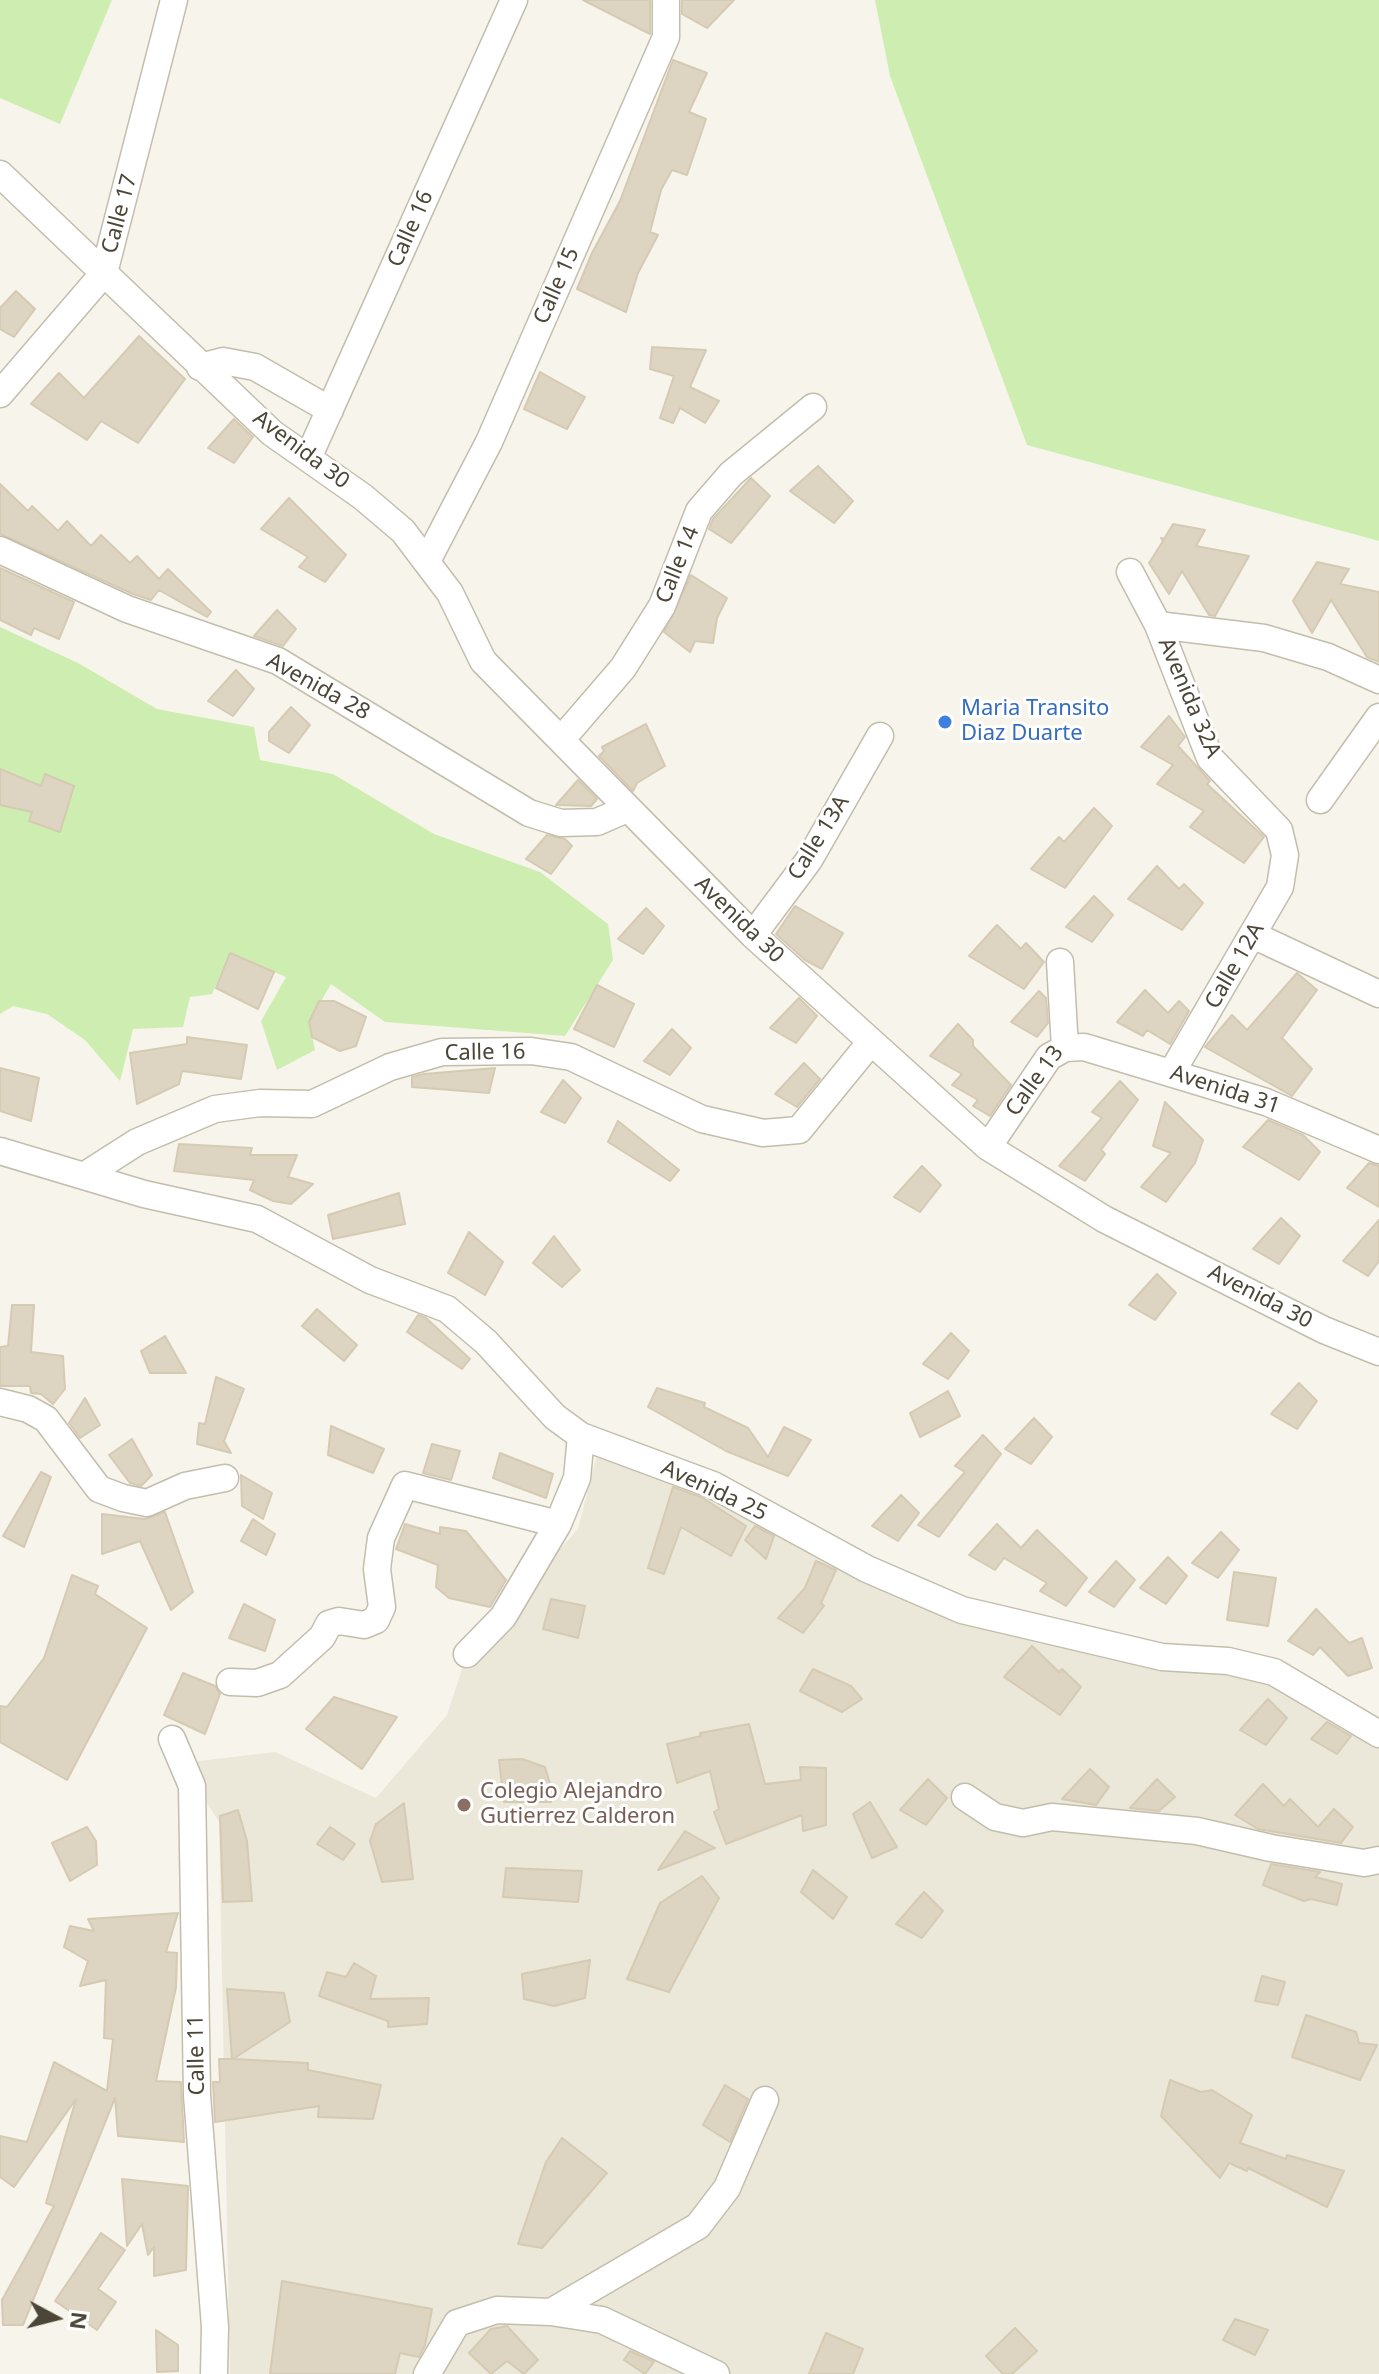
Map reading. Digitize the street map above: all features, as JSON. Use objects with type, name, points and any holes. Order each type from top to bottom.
[{"type":"street","name":"Calle 17","points":[[0,394],[104,273],[174,0]]},
{"type":"street","name":"Calle 16","points":[[308,458],[514,0]]},
{"type":"street","name":"Calle 15","points":[[427,561],[489,442],[666,37],[668,2]]},
{"type":"street","name":"Avenida 30","points":[[0,174],[272,433],[393,522],[450,593],[483,661],[753,935],[988,1147],[1104,1219],[1324,1330],[1379,1352]]},
{"type":"street","name":"Avenida 30","points":[[200,367],[223,361],[255,367],[330,410]]},
{"type":"street","name":"Calle 14","points":[[561,740],[623,668],[662,606],[699,511],[731,474],[813,407]]},
{"type":"street","name":"Avenida 28","points":[[0,550],[127,609],[278,661],[529,813],[561,823],[597,822],[627,809]]},
{"type":"street","name":"Avenida 32A","points":[[1130,572],[1158,625],[1210,758],[1279,830],[1285,855]]},
{"type":"street","points":[[1158,625],[1264,638],[1328,657],[1379,680]]},
{"type":"street","points":[[1320,800],[1379,717]]},
{"type":"street","name":"Calle 13A","points":[[753,935],[809,860],[880,736]]},
{"type":"street","name":"Calle 12A","points":[[1172,1072],[1280,887],[1285,855]]},
{"type":"street","points":[[1253,935],[1379,994]]},
{"type":"street","name":"Calle 13","points":[[988,1147],[1049,1057],[1065,1048],[1060,962]]},
{"type":"street","name":"Calle 16","points":[[87,1174],[137,1142],[215,1109],[260,1103],[312,1104],[390,1067],[442,1052],[531,1051],[571,1057],[702,1119],[763,1133],[799,1130],[870,1043]]},
{"type":"street","name":"Avenida 31","points":[[1065,1048],[1084,1047],[1266,1102],[1379,1150]]},
{"type":"street","name":"Avenida 25","points":[[0,1151],[87,1174],[144,1194],[257,1219],[370,1280],[447,1309],[486,1342],[555,1417],[581,1436],[713,1485],[867,1569],[962,1610],[1162,1657],[1228,1661],[1274,1672],[1379,1734]]},
{"type":"street","points":[[0,1402],[28,1409],[46,1419],[99,1489],[123,1498],[147,1503],[185,1486],[225,1478]]},
{"type":"street","points":[[467,1654],[503,1617],[558,1524],[577,1478],[581,1436]]},
{"type":"street","points":[[230,1682],[257,1683],[280,1675],[322,1637],[329,1624],[339,1621],[364,1625],[376,1620],[382,1607],[377,1569],[381,1538],[405,1485],[558,1524]]},
{"type":"street","name":"Calle 11","points":[[172,1739],[192,1786],[197,2095],[215,2327],[214,2374]]},
{"type":"street","points":[[965,1797],[995,1817],[1023,1823],[1052,1817],[1197,1831],[1271,1848],[1364,1863],[1379,1860]]},
{"type":"street","points":[[551,2312],[698,2226],[727,2188],[765,2100]]},
{"type":"street","points":[[427,2374],[457,2323],[497,2310],[551,2312],[602,2320],[716,2374]]},
{"type":"shaded area","points":[[600,1443],[923,1593],[1097,1642],[1268,1665],[1379,1720],[1379,2374],[230,2374],[219,1822],[182,1763],[275,1752],[376,1798],[447,1715],[467,1654],[578,1529]]},
{"type":"green space","points":[[0,0],[112,0],[60,124],[0,98]]},
{"type":"green space","points":[[875,0],[1379,0],[1379,541],[1027,445],[890,76]]},
{"type":"green space","points":[[0,627],[78,663],[157,709],[254,727],[260,760],[333,774],[434,834],[540,872],[608,924],[613,960],[565,1036],[385,1022],[331,984],[309,1022],[315,1050],[277,1070],[261,1021],[286,977],[230,953],[212,994],[190,997],[183,1027],[133,1029],[120,1081],[85,1040],[47,1014],[13,1006],[0,1014]]},
{"type":"building","points":[[583,0],[650,0],[650,34]]},
{"type":"building","points":[[682,0],[734,0],[707,28],[682,14]]},
{"type":"building","points":[[673,60],[707,73],[689,112],[706,119],[687,175],[672,170],[661,190],[650,232],[658,235],[638,273],[626,312],[577,289],[620,201]]},
{"type":"building","points":[[16,291],[35,309],[14,337],[0,329],[0,308]]},
{"type":"building","points":[[139,336],[185,379],[138,443],[101,421],[87,440],[31,404],[59,373],[84,398]]},
{"type":"building","points":[[652,347],[706,350],[690,387],[719,401],[705,423],[680,408],[673,423],[660,418],[674,376],[650,369]]},
{"type":"building","points":[[540,372],[585,397],[567,429],[524,409]]},
{"type":"building","points":[[234,419],[253,437],[234,463],[208,448]]},
{"type":"building","points":[[818,466],[853,501],[834,523],[790,491]]},
{"type":"building","points":[[751,478],[770,496],[731,543],[709,529],[713,519]]},
{"type":"building","points":[[0,484],[28,511],[32,506],[58,531],[67,521],[91,546],[101,535],[130,563],[137,556],[159,579],[168,569],[211,612],[207,617],[159,590],[151,600],[133,594],[0,534]]},
{"type":"building","points":[[289,498],[346,555],[325,582],[299,567],[308,557],[261,529]]},
{"type":"building","points":[[1173,524],[1205,530],[1196,546],[1249,556],[1215,616],[1209,615],[1182,571],[1169,594],[1149,563],[1163,541],[1161,538],[1164,539]]},
{"type":"building","points":[[1317,562],[1349,569],[1340,584],[1379,592],[1379,662],[1367,657],[1331,600],[1312,633],[1293,601]]},
{"type":"building","points":[[0,568],[74,602],[59,639],[34,628],[31,635],[0,620]]},
{"type":"building","points":[[691,575],[727,598],[717,618],[713,643],[695,641],[690,652],[664,632]]},
{"type":"building","points":[[277,610],[296,629],[283,646],[254,636]]},
{"type":"building","points":[[236,670],[254,689],[233,716],[208,701]]},
{"type":"building","points":[[291,707],[310,725],[289,753],[269,741],[269,732]]},
{"type":"building","points":[[1169,716],[1185,737],[1178,746],[1210,781],[1207,784],[1264,837],[1244,863],[1190,827],[1204,811],[1157,784],[1173,765],[1141,747]]},
{"type":"building","points":[[646,724],[665,766],[637,783],[633,791],[599,756],[604,751],[602,747]]},
{"type":"building","points":[[0,769],[41,786],[45,774],[74,786],[60,832],[29,821],[32,812],[0,805]]},
{"type":"building","points":[[578,780],[597,799],[591,806],[556,805]]},
{"type":"building","points":[[1094,808],[1112,826],[1065,888],[1031,869],[1059,837],[1064,842]]},
{"type":"building","points":[[547,835],[565,839],[572,846],[551,874],[526,859]]},
{"type":"building","points":[[1157,866],[1179,889],[1184,884],[1203,903],[1182,930],[1128,899]]},
{"type":"building","points":[[1094,896],[1113,915],[1092,942],[1066,927]]},
{"type":"building","points":[[795,906],[843,933],[822,969],[805,960],[776,934]]},
{"type":"building","points":[[646,908],[664,926],[643,954],[618,939]]},
{"type":"building","points":[[997,925],[1021,949],[1026,943],[1044,962],[1024,989],[969,956]]},
{"type":"building","points":[[230,953],[274,972],[258,1009],[216,988]]},
{"type":"building","points":[[1297,973],[1317,990],[1282,1038],[1312,1069],[1292,1096],[1205,1047],[1232,1015],[1247,1030]]},
{"type":"building","points":[[597,985],[634,1004],[614,1047],[574,1029]]},
{"type":"building","points":[[1145,990],[1168,1013],[1179,1001],[1189,1011],[1170,1044],[1147,1030],[1143,1036],[1117,1022]]},
{"type":"building","points":[[1039,991],[1046,998],[1048,1023],[1037,1037],[1011,1022]]},
{"type":"building","points":[[799,998],[817,1016],[796,1043],[770,1028]]},
{"type":"building","points":[[319,1001],[334,1001],[366,1017],[356,1046],[340,1051],[312,1037],[309,1022]]},
{"type":"building","points":[[958,1024],[973,1040],[973,1046],[1011,1085],[990,1116],[973,1106],[978,1100],[952,1085],[962,1074],[930,1056]]},
{"type":"building","points":[[672,1029],[691,1048],[670,1075],[644,1061]]},
{"type":"building","points":[[187,1037],[247,1045],[241,1079],[182,1071],[179,1084],[137,1104],[130,1053],[187,1044]]},
{"type":"building","points":[[804,1063],[820,1079],[797,1107],[775,1094]]},
{"type":"building","points":[[0,1068],[39,1078],[31,1121],[0,1111]]},
{"type":"building","points":[[495,1068],[489,1093],[412,1087],[412,1077],[424,1074]]},
{"type":"building","points":[[563,1080],[581,1098],[565,1123],[541,1112]]},
{"type":"building","points":[[1120,1081],[1138,1100],[1101,1150],[1105,1154],[1085,1181],[1059,1166],[1102,1118],[1092,1112]]},
{"type":"building","points":[[1165,1102],[1203,1140],[1195,1163],[1166,1202],[1141,1187],[1171,1153],[1153,1146]]},
{"type":"building","points":[[1268,1120],[1303,1135],[1320,1152],[1299,1180],[1243,1147]]},
{"type":"building","points":[[618,1121],[679,1170],[670,1181],[608,1142]]},
{"type":"building","points":[[179,1144],[252,1148],[250,1155],[297,1155],[288,1177],[313,1184],[291,1204],[273,1201],[250,1190],[254,1180],[174,1171]]},
{"type":"building","points":[[1369,1163],[1379,1166],[1379,1207],[1347,1188]]},
{"type":"building","points":[[922,1166],[941,1185],[920,1212],[894,1197]]},
{"type":"building","points":[[399,1193],[405,1224],[333,1239],[328,1215]]},
{"type":"building","points":[[1281,1218],[1300,1236],[1279,1264],[1253,1249]]},
{"type":"building","points":[[1379,1220],[1379,1261],[1368,1276],[1343,1261]]},
{"type":"building","points":[[469,1232],[503,1262],[485,1295],[448,1273]]},
{"type":"building","points":[[554,1236],[580,1270],[562,1287],[533,1263]]},
{"type":"building","points":[[1157,1274],[1176,1293],[1155,1320],[1129,1305]]},
{"type":"building","points":[[12,1305],[34,1305],[31,1352],[63,1356],[65,1389],[53,1404],[41,1394],[31,1393],[30,1386],[0,1386],[0,1347],[8,1346]]},
{"type":"building","points":[[317,1309],[357,1345],[344,1361],[302,1326]]},
{"type":"building","points":[[418,1315],[426,1318],[470,1359],[462,1369],[407,1332]]},
{"type":"building","points":[[951,1333],[969,1351],[948,1379],[923,1364]]},
{"type":"building","points":[[165,1336],[186,1373],[150,1373],[141,1351]]},
{"type":"building","points":[[216,1377],[244,1389],[224,1441],[231,1453],[197,1444],[199,1423],[205,1424]]},
{"type":"building","points":[[1299,1383],[1317,1401],[1297,1429],[1271,1414]]},
{"type":"building","points":[[657,1388],[705,1403],[704,1407],[748,1428],[768,1457],[784,1427],[811,1440],[788,1476],[726,1451],[648,1407]]},
{"type":"building","points":[[948,1391],[960,1416],[920,1437],[910,1413]]},
{"type":"building","points":[[85,1398],[100,1425],[80,1438],[69,1423]]},
{"type":"building","points":[[1034,1418],[1052,1437],[1031,1464],[1005,1449]]},
{"type":"building","points":[[331,1426],[384,1449],[373,1473],[328,1455]]},
{"type":"building","points":[[983,1435],[1001,1454],[939,1537],[918,1525],[965,1472],[955,1466]]},
{"type":"building","points":[[132,1439],[152,1475],[141,1486],[130,1483],[109,1455]]},
{"type":"building","points":[[432,1444],[460,1451],[451,1480],[423,1473]]},
{"type":"building","points":[[500,1453],[553,1474],[546,1498],[493,1478]]},
{"type":"building","points":[[41,1472],[51,1477],[24,1547],[3,1536]]},
{"type":"building","points":[[241,1475],[272,1493],[263,1519],[242,1506]]},
{"type":"building","points":[[673,1487],[703,1498],[746,1526],[731,1556],[681,1527],[664,1574],[648,1568]]},
{"type":"building","points":[[901,1495],[919,1513],[898,1541],[872,1526]]},
{"type":"building","points":[[165,1512],[193,1592],[171,1610],[140,1541],[102,1554],[102,1514],[145,1519]]},
{"type":"building","points":[[253,1519],[275,1534],[266,1555],[241,1541]]},
{"type":"building","points":[[405,1524],[440,1534],[440,1527],[466,1531],[506,1580],[490,1607],[449,1598],[436,1587],[438,1565],[396,1549]]},
{"type":"building","points":[[997,1524],[1021,1548],[1037,1530],[1087,1578],[1066,1606],[1040,1591],[1047,1583],[1004,1558],[995,1570],[969,1555]]},
{"type":"building","points":[[755,1526],[774,1536],[766,1559],[745,1540]]},
{"type":"building","points":[[1221,1532],[1239,1550],[1218,1578],[1192,1563]]},
{"type":"building","points":[[1168,1557],[1187,1576],[1166,1604],[1140,1588]]},
{"type":"building","points":[[816,1561],[836,1570],[821,1603],[824,1606],[803,1633],[778,1618],[805,1588]]},
{"type":"building","points":[[1116,1561],[1135,1580],[1114,1607],[1089,1592]]},
{"type":"building","points":[[1234,1572],[1276,1578],[1268,1626],[1227,1620]]},
{"type":"building","points":[[72,1575],[98,1586],[95,1594],[147,1628],[67,1780],[0,1742],[0,1706],[7,1707],[44,1658]]},
{"type":"building","points":[[551,1599],[585,1606],[578,1638],[543,1629]]},
{"type":"building","points":[[244,1604],[275,1620],[265,1651],[229,1638]]},
{"type":"building","points":[[1316,1609],[1349,1643],[1362,1638],[1372,1668],[1348,1676],[1320,1647],[1313,1655],[1288,1641]]},
{"type":"building","points":[[1032,1646],[1059,1672],[1062,1669],[1081,1687],[1060,1715],[1004,1677]]},
{"type":"building","points":[[813,1669],[851,1686],[862,1699],[842,1712],[800,1691]]},
{"type":"building","points":[[183,1673],[215,1686],[220,1694],[205,1734],[164,1715]]},
{"type":"building","points":[[334,1697],[397,1717],[362,1769],[306,1729]]},
{"type":"building","points":[[1268,1699],[1287,1718],[1266,1745],[1240,1730]]},
{"type":"building","points":[[1327,1722],[1351,1736],[1337,1754],[1311,1739]]},
{"type":"building","points":[[749,1724],[765,1784],[801,1780],[800,1767],[826,1768],[826,1825],[803,1831],[802,1815],[726,1844],[714,1812],[719,1809],[710,1771],[677,1783],[667,1744],[701,1736],[700,1733]]},
{"type":"building","points":[[522,1759],[545,1767],[551,1787],[551,1802],[504,1802],[499,1760]]},
{"type":"building","points":[[1090,1769],[1109,1787],[1096,1805],[1062,1799]]},
{"type":"building","points":[[928,1779],[947,1798],[926,1825],[900,1810]]},
{"type":"building","points":[[1157,1779],[1175,1797],[1159,1811],[1130,1808]]},
{"type":"building","points":[[1263,1784],[1284,1806],[1290,1799],[1318,1827],[1334,1809],[1353,1827],[1341,1843],[1258,1829],[1235,1815]]},
{"type":"building","points":[[870,1802],[897,1847],[872,1858],[853,1814]]},
{"type":"building","points":[[404,1803],[413,1879],[382,1882],[370,1841],[376,1824]]},
{"type":"building","points":[[238,1810],[247,1841],[252,1901],[223,1902],[220,1816]]},
{"type":"building","points":[[87,1827],[96,1841],[97,1865],[70,1881],[52,1843]]},
{"type":"building","points":[[330,1827],[355,1844],[343,1860],[317,1844]]},
{"type":"building","points":[[685,1831],[715,1848],[658,1870]]},
{"type":"building","points":[[1271,1864],[1320,1872],[1315,1877],[1342,1884],[1337,1905],[1311,1899],[1304,1901],[1263,1885]]},
{"type":"building","points":[[506,1868],[582,1871],[578,1902],[503,1897]]},
{"type":"building","points":[[813,1870],[847,1897],[833,1919],[801,1892]]},
{"type":"building","points":[[702,1876],[719,1898],[669,1992],[627,1979],[660,1903]]},
{"type":"building","points":[[924,1892],[943,1911],[922,1938],[896,1924]]},
{"type":"building","points":[[178,1913],[166,1952],[177,1953],[176,1987],[156,2081],[181,2082],[184,2142],[118,2136],[115,2098],[23,2325],[3,2325],[2,2300],[54,2206],[46,2203],[76,2099],[14,2187],[0,2177],[0,2136],[27,2142],[54,2062],[107,2091],[113,2039],[104,2038],[106,1980],[80,1986],[88,1961],[64,1947],[70,1926],[94,1931],[88,1919]]},
{"type":"building","points":[[590,1960],[585,1998],[554,2006],[524,1999],[522,1974]]},
{"type":"building","points":[[354,1963],[376,1976],[370,1999],[429,1998],[427,2024],[388,2027],[388,2021],[319,1996],[327,1972],[346,1977]]},
{"type":"building","points":[[1262,1976],[1285,1982],[1278,2005],[1255,2001]]},
{"type":"building","points":[[227,1989],[284,1993],[290,2022],[233,2059],[308,2063],[308,2070],[381,2085],[373,2119],[318,2117],[319,2106],[215,2122],[213,2082],[220,2082],[219,2059],[232,2059]]},
{"type":"building","points":[[1306,2015],[1356,2032],[1359,2043],[1377,2045],[1360,2080],[1292,2057]]},
{"type":"building","points":[[1170,2080],[1201,2092],[1212,2090],[1252,2115],[1240,2143],[1286,2159],[1287,2155],[1344,2171],[1327,2207],[1248,2168],[1247,2171],[1229,2163],[1220,2178],[1161,2116]]},
{"type":"building","points":[[725,2085],[748,2099],[730,2142],[703,2125]]},
{"type":"building","points":[[562,2138],[607,2173],[542,2248],[518,2244],[546,2162]]},
{"type":"building","points":[[122,2179],[188,2186],[186,2270],[154,2276],[154,2247],[148,2255],[142,2224],[127,2246]]},
{"type":"building","points":[[101,2233],[125,2250],[98,2289],[116,2302],[97,2330],[55,2301]]},
{"type":"building","points":[[282,2281],[432,2309],[425,2345],[419,2357],[400,2353],[395,2374],[270,2374]]},
{"type":"building","points":[[1235,2319],[1268,2330],[1255,2355],[1223,2340]]},
{"type":"building","points":[[507,2326],[538,2360],[524,2374],[507,2361],[491,2374],[469,2353],[491,2329]]},
{"type":"building","points":[[1015,2328],[1037,2351],[1012,2374],[1003,2374],[986,2356]]},
{"type":"building","points":[[156,2330],[178,2345],[178,2371],[157,2372]]},
{"type":"building","points":[[826,2333],[863,2349],[853,2374],[809,2374]]},
{"type":"building","points":[[630,2351],[654,2362],[645,2374],[624,2360]]},
{"type":"place","name":"Maria Transito Diaz Duarte","points":[[945,722]]},
{"type":"place","name":"Colegio Alejandro Gutierrez Calderon","points":[[464,1805]]}]
